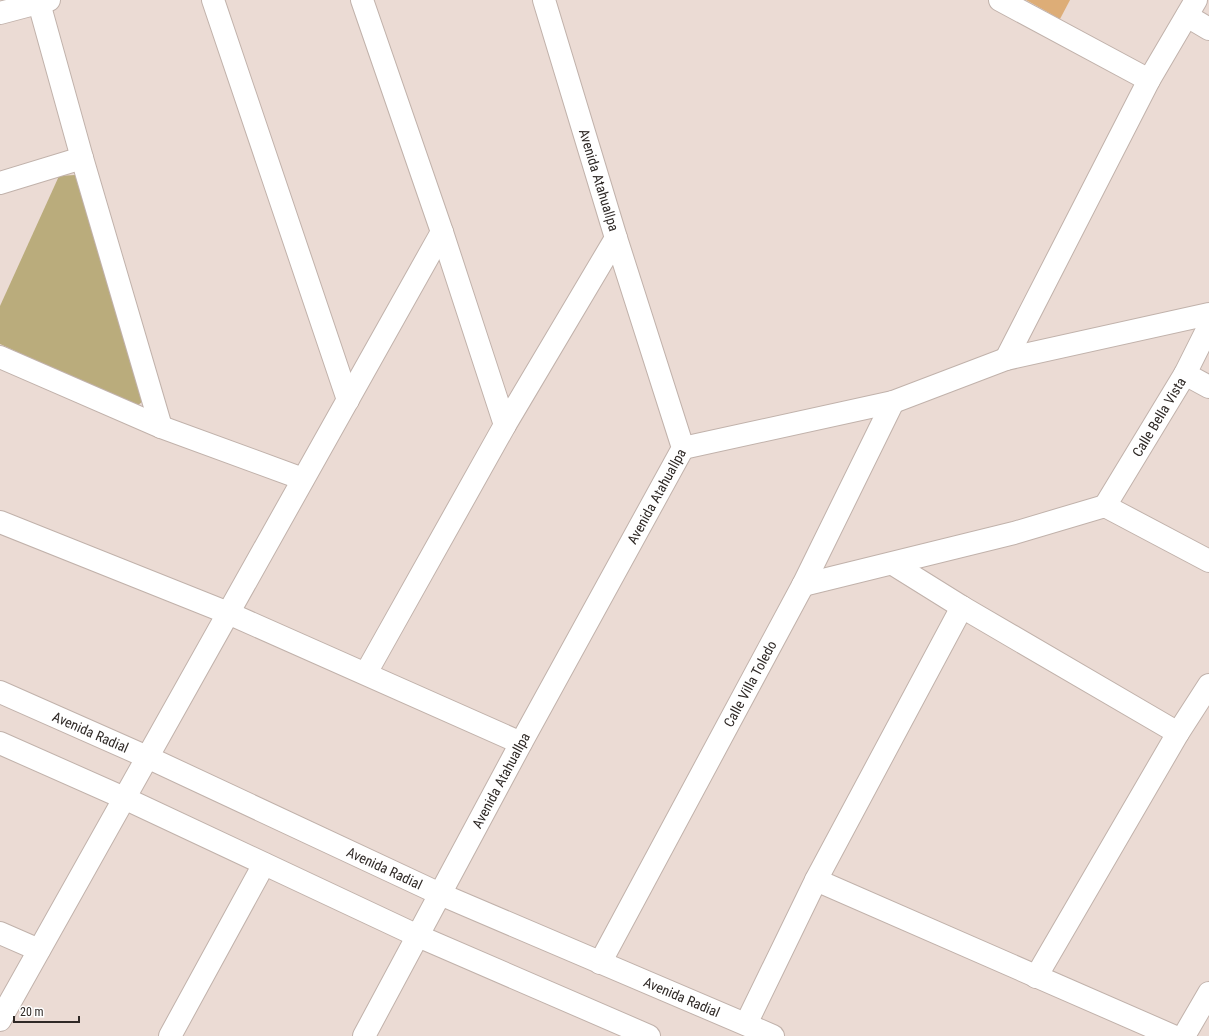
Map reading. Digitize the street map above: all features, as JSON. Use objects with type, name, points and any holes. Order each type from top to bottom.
[{"type":"street","points":[[212,0],[348,400]]},
{"type":"street","points":[[362,0],[442,232],[505,425]]},
{"type":"street","name":"Avenida Atahuallpa","points":[[364,1036],[521,743],[683,448],[616,238],[544,0]]},
{"type":"street","points":[[1000,0],[1149,80]]},
{"type":"street","points":[[0,13],[44,1],[82,158],[161,427]]},
{"type":"street","points":[[1006,359],[1149,80],[1191,8],[1209,29]]},
{"type":"street","points":[[0,183],[82,158]]},
{"type":"street","points":[[0,1020],[442,232]]},
{"type":"street","points":[[366,673],[505,425],[616,238]]},
{"type":"street","points":[[683,448],[893,402],[1006,359],[1209,314]]},
{"type":"street","name":"Calle Bella Vista","points":[[1105,506],[1185,374],[1209,326]]},
{"type":"street","points":[[0,357],[161,427],[303,479]]},
{"type":"street","points":[[1185,374],[1209,387]]},
{"type":"street","name":"Calle Villa Toledo","points":[[600,963],[803,585],[893,402]]},
{"type":"street","points":[[803,585],[1014,533],[1105,506],[1209,561]]},
{"type":"street","points":[[0,522],[228,613],[521,743]]},
{"type":"street","points":[[892,564],[962,607],[1178,733]]},
{"type":"street","points":[[746,1024],[816,880],[962,607]]},
{"type":"street","points":[[1036,977],[1178,733],[1209,685]]},
{"type":"street","name":"Avenida Radial","points":[[0,692],[148,757],[440,894],[773,1036]]},
{"type":"street","points":[[0,743],[124,798],[418,936],[650,1036]]},
{"type":"street","points":[[170,1036],[264,864]]},
{"type":"street","points":[[816,880],[1173,1036]]},
{"type":"street","points":[[0,933],[39,950]]},
{"type":"street","points":[[1184,1036],[1209,994]]},
{"type":"shaded area","points":[[75,175],[143,401],[136,407],[0,344],[0,306],[59,176]]},
{"type":"building","points":[[1026,0],[1070,0],[1060,19]]}]
